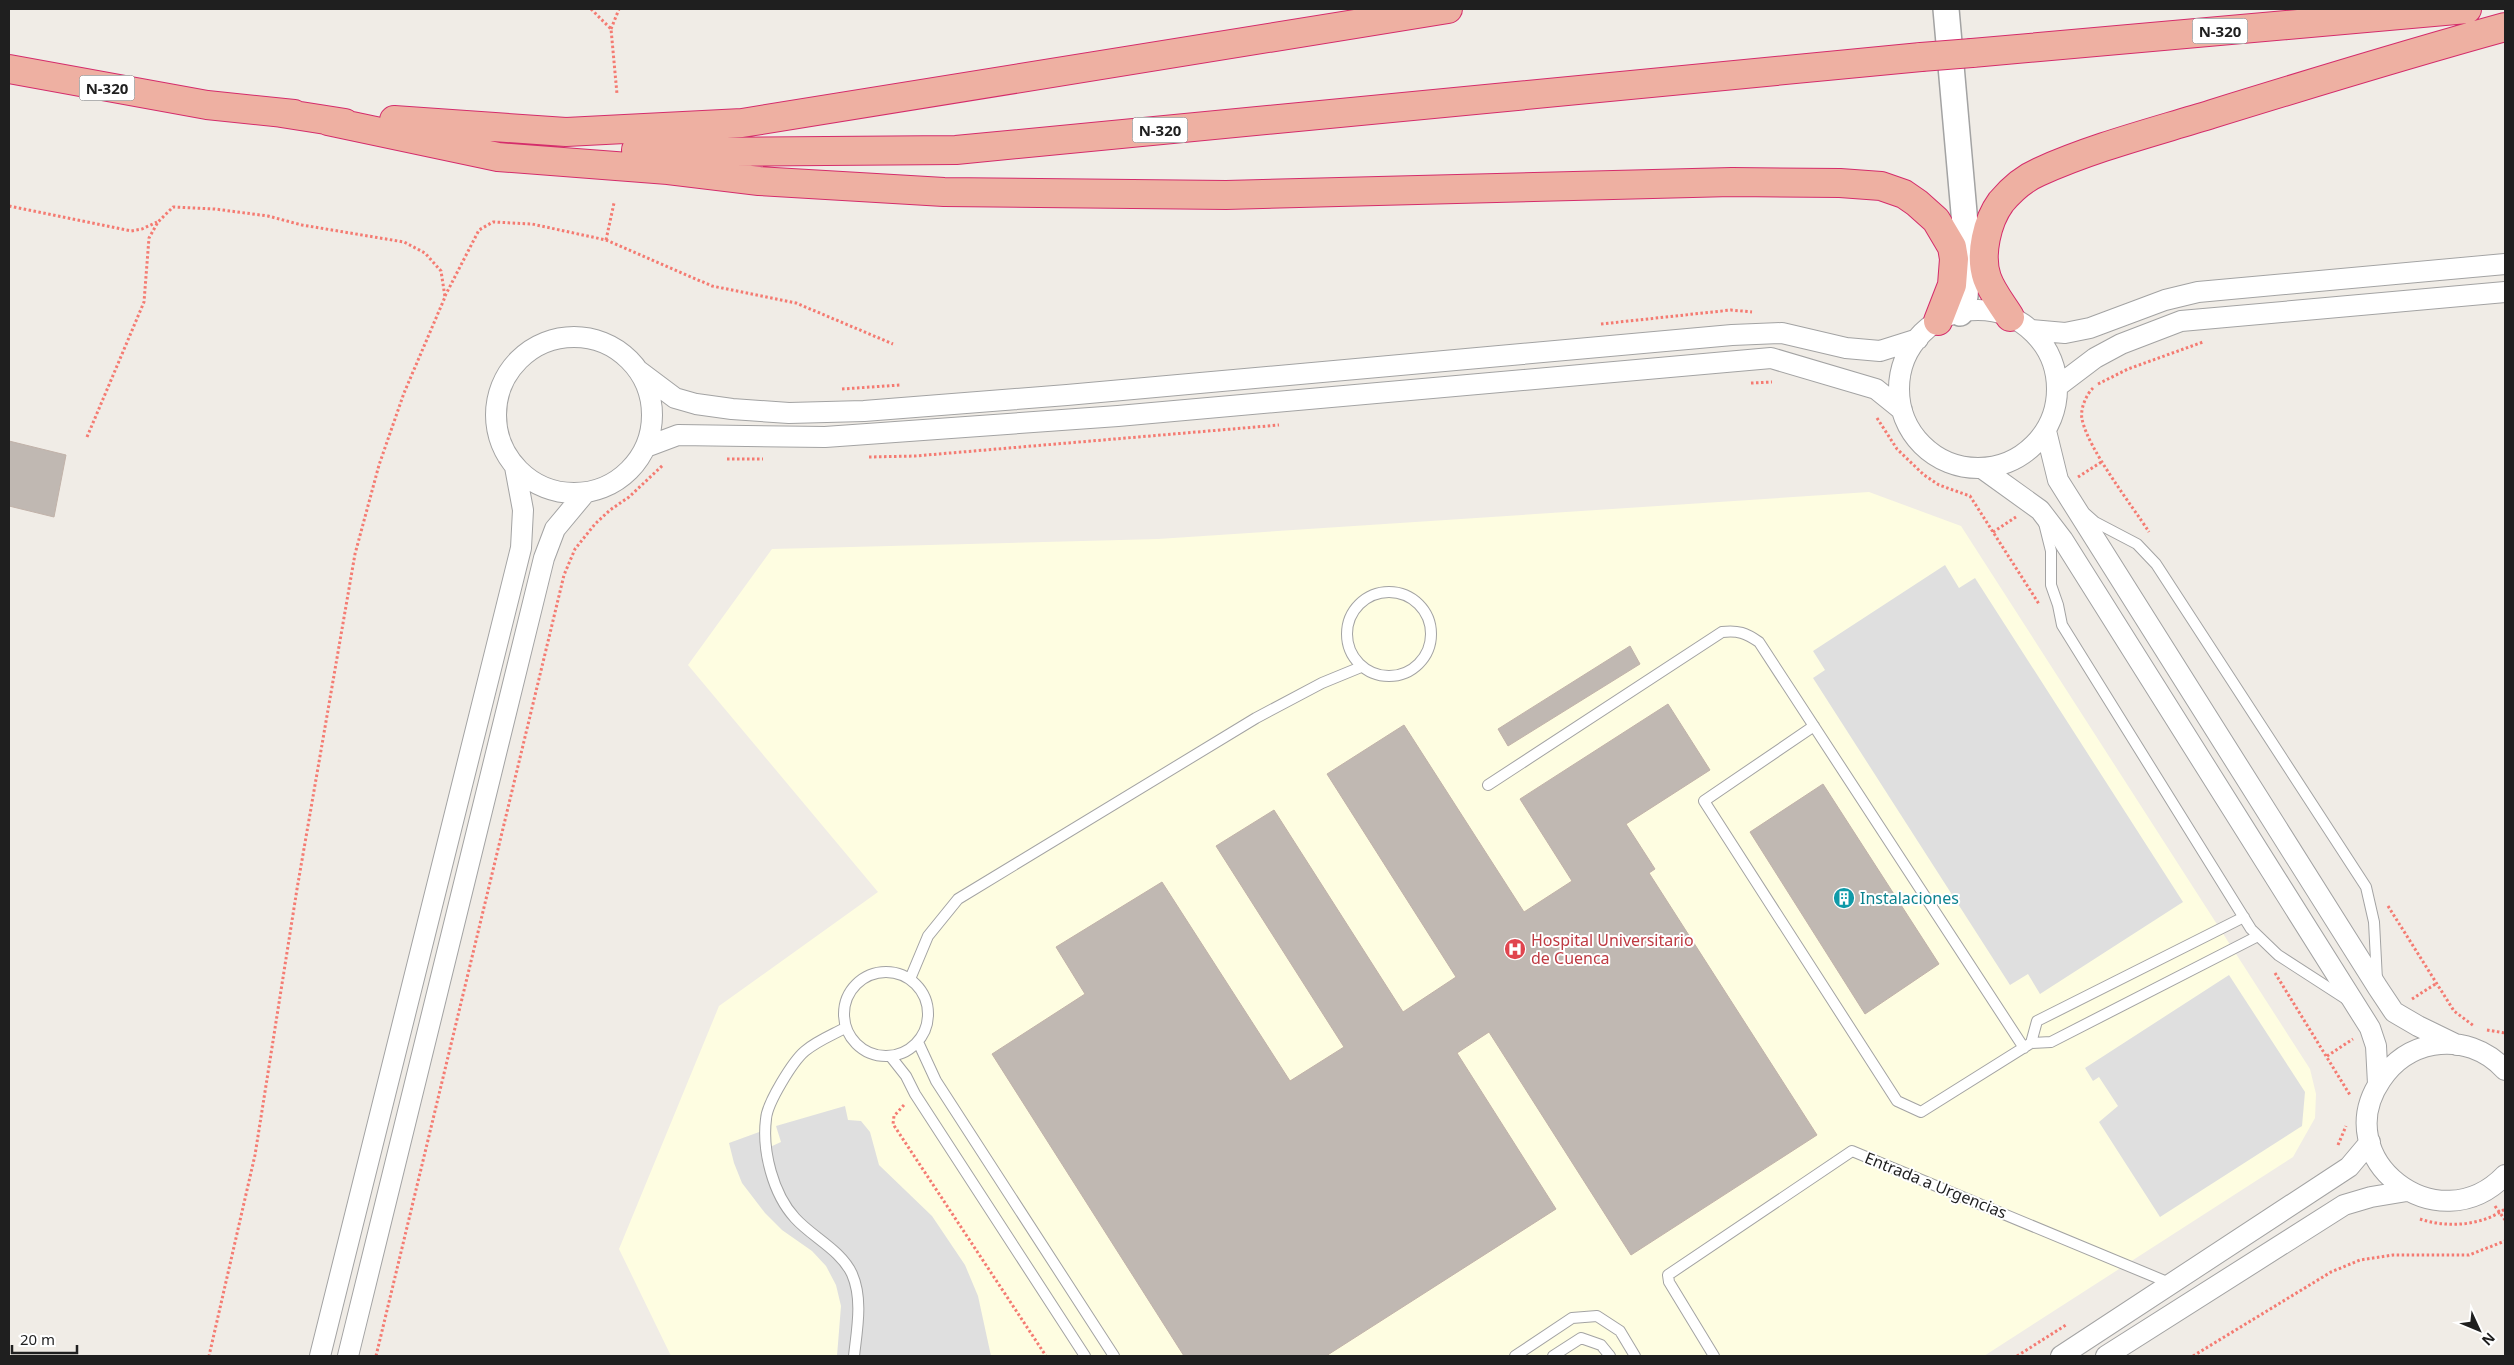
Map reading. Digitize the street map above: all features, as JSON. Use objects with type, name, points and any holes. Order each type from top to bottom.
[{"type":"highway","points":[[408,130],[566,132],[742,123],[1448,9]]},
{"type":"highway","name":"N-320","points":[[328,121],[397,128],[474,143],[705,152],[956,150],[1921,57],[2467,9]]},
{"type":"highway","points":[[2012,320],[1992,290],[1986,276],[1984,257],[1986,239],[1991,221],[2001,203],[2018,185],[2037,172],[2066,160],[2174,126],[2409,54],[2505,27]]},
{"type":"highway","name":"N-320","points":[[9,69],[206,105],[275,112],[408,130]]},
{"type":"highway","name":"N-320","points":[[275,112],[328,121],[408,130]]},
{"type":"highway","points":[[408,130],[498,157],[668,170],[759,181],[944,192],[1226,195],[1732,182],[1840,183],[1881,186],[1904,194],[1918,203],[1936,220],[1952,247],[1954,259],[1949,317]]},
{"type":"street","points":[[639,370],[648,388],[652,408],[652,428],[646,446],[635,464],[622,478],[604,488],[585,493],[566,493],[547,489],[530,480],[516,468],[503,449],[496,417],[502,384],[522,357],[550,340],[583,337],[615,348],[639,370],[675,398],[696,404],[732,410],[789,413],[855,411],[1067,395],[1732,335],[1782,333],[1846,348],[1880,351],[1918,339],[1949,317],[1965,296],[1968,258],[1946,9]]},
{"type":"street","points":[[1918,339],[1902,368],[1899,393],[1902,410],[1918,442],[1937,457],[1959,466],[1983,469],[2004,465],[2032,448],[2046,431],[2056,406],[2058,386],[2050,355],[2012,320],[1974,280],[1968,258]]},
{"type":"street","points":[[1949,317],[1976,310],[2065,333],[2090,328],[2165,300],[2198,292],[2505,264]]},
{"type":"street","points":[[2058,386],[2095,358],[2121,344],[2182,322],[2505,292]]},
{"type":"street","points":[[646,446],[678,435],[834,437],[1118,416],[1771,358],[1876,389],[1902,410]]},
{"type":"street","points":[[2046,431],[2058,480],[2394,1012],[2457,1045]]},
{"type":"street","points":[[320,1356],[521,548],[523,510],[516,468]]},
{"type":"street","points":[[1983,469],[2040,510],[2063,540],[2370,1028],[2376,1046],[2378,1084]]},
{"type":"street","points":[[348,1356],[544,558],[555,529],[585,493]]},
{"type":"street","points":[[2505,1070],[2496,1054],[2457,1045],[2426,1047],[2407,1055],[2391,1067],[2378,1084],[2369,1108],[2368,1125],[2370,1142],[2383,1170],[2407,1191],[2430,1200],[2446,1202],[2462,1200],[2485,1192],[2505,1176]]},
{"type":"street","points":[[2061,1356],[2349,1167],[2370,1142]]},
{"type":"street","points":[[2106,1356],[2344,1206],[2371,1197],[2407,1191]]},
{"type":"lane","points":[[2070,499],[2095,522],[2137,544],[2156,564],[2366,887],[2374,922],[2378,988]]},
{"type":"lane","points":[[2040,510],[2051,551],[2051,585],[2062,625],[2244,917],[2258,936],[2278,955],[2356,1006]]},
{"type":"lane","points":[[1383,592],[1395,592],[1417,602],[1430,623],[1430,647],[1425,658],[1406,674],[1394,677],[1371,673],[1360,666],[1348,646],[1346,634],[1348,622],[1361,602],[1383,592]]},
{"type":"lane","points":[[1488,785],[1722,632],[1736,630],[1759,642],[2028,1045]]},
{"type":"lane","points":[[910,980],[928,936],[958,899],[1256,718],[1322,683],[1360,666]]},
{"type":"lane","points":[[1814,726],[1704,801],[1897,1101],[1921,1112],[2028,1045],[2051,1042],[2258,936]]},
{"type":"lane","points":[[2028,1045],[2037,1021],[2244,917]]},
{"type":"lane","points":[[876,973],[900,974],[910,980],[923,994],[928,1014],[924,1033],[918,1042],[901,1054],[891,1057],[879,1057],[858,1047],[845,1028],[844,1004],[856,984],[876,973]]},
{"type":"lane","points":[[845,1028],[805,1050],[788,1070],[765,1117],[768,1150],[779,1196],[795,1218],[842,1259],[852,1274],[859,1300],[854,1356]]},
{"type":"lane","points":[[918,1042],[936,1081],[1114,1356]]},
{"type":"lane","points":[[891,1057],[906,1076],[914,1094],[1085,1356]]},
{"type":"lane","name":"Entrada a Urgencias","points":[[1714,1356],[1669,1282],[1668,1275],[1852,1151],[2172,1284]]},
{"type":"lane","points":[[1515,1356],[1572,1318],[1597,1316],[1620,1331],[1635,1356]]},
{"type":"lane","points":[[1553,1356],[1581,1338],[1601,1345],[1610,1356]]},
{"type":"path","points":[[591,9],[611,28]]},
{"type":"path","points":[[617,94],[611,28],[619,9]]},
{"type":"path","points":[[606,240],[614,203]]},
{"type":"path","points":[[9,206],[16,209],[131,230],[142,229],[158,222]]},
{"type":"path","points":[[88,437],[144,302],[149,238],[158,222],[173,207],[216,209],[268,216],[311,226],[378,236],[404,242],[425,253],[441,271],[445,297]]},
{"type":"path","points":[[209,1356],[255,1155],[297,889],[355,554],[385,447],[404,392],[445,297],[479,230],[493,222],[532,224],[606,240],[712,286],[796,303],[892,344]]},
{"type":"path","points":[[2103,461],[2089,440],[2082,418],[2085,399],[2092,389],[2128,369],[2209,341]]},
{"type":"path","points":[[1744,383],[1780,383]]},
{"type":"path","points":[[1873,413],[1897,449],[1924,476],[1939,485],[1970,496],[2045,612]]},
{"type":"path","points":[[866,457],[925,455],[1282,424]]},
{"type":"path","points":[[722,458],[768,459]]},
{"type":"path","points":[[376,1356],[564,575],[575,548],[594,524],[629,497],[665,463]]},
{"type":"path","points":[[2271,967],[2350,1093],[2349,1101]]},
{"type":"path","points":[[914,1094],[894,1116],[893,1124],[1046,1356]]},
{"type":"path","points":[[2336,1149],[2346,1124]]},
{"type":"path","points":[[2412,1216],[2448,1225],[2485,1220],[2505,1209]]},
{"type":"path","points":[[2193,1356],[2331,1272],[2360,1260],[2393,1255],[2470,1255],[2505,1241]]},
{"type":"path","points":[[2017,1356],[2075,1320]]},
{"type":"shaded area","name":"Hospital Universitario de Cuenca","points":[[1869,492],[1961,526],[2310,1069],[2316,1094],[2315,1118],[2293,1157],[1984,1356],[671,1356],[619,1249],[719,1006],[878,892],[688,665],[772,549],[1158,539]]},
{"type":"shaded area","points":[[1945,565],[1959,588],[1975,578],[2183,902],[2040,994],[2028,974],[2010,985],[1813,678],[1825,670],[1813,651]]},
{"type":"shaded area","points":[[2229,975],[2305,1092],[2302,1126],[2160,1217],[2099,1122],[2118,1106],[2099,1077],[2093,1081],[2085,1068]]},
{"type":"shaded area","points":[[845,1106],[848,1120],[861,1121],[870,1132],[879,1165],[932,1216],[965,1265],[978,1296],[991,1356],[837,1356],[841,1306],[836,1285],[826,1266],[812,1251],[782,1230],[765,1213],[742,1183],[729,1143],[762,1131],[770,1147],[781,1142],[776,1126]]},
{"type":"building","points":[[9,441],[66,455],[54,517],[9,506]]},
{"type":"building","points":[[1630,646],[1640,664],[1508,746],[1498,729]]},
{"type":"building","points":[[1668,704],[1710,770],[1626,824],[1655,869],[1649,873],[1817,1135],[1631,1255],[1489,1032],[1457,1053],[1556,1209],[1326,1356],[1184,1356],[992,1054],[1085,994],[1056,947],[1162,882],[1290,1081],[1344,1047],[1216,846],[1274,810],[1403,1012],[1456,977],[1327,774],[1404,725],[1524,912],[1572,881],[1520,799]]},
{"type":"building","name":"Instalaciones","points":[[1823,784],[1939,964],[1865,1014],[1750,832]]},
{"type":"place","name":"Instalaciones","points":[[1844,898]]},
{"type":"place","name":"Hospital Universitario de Cuenca","points":[[1515,949]]}]
